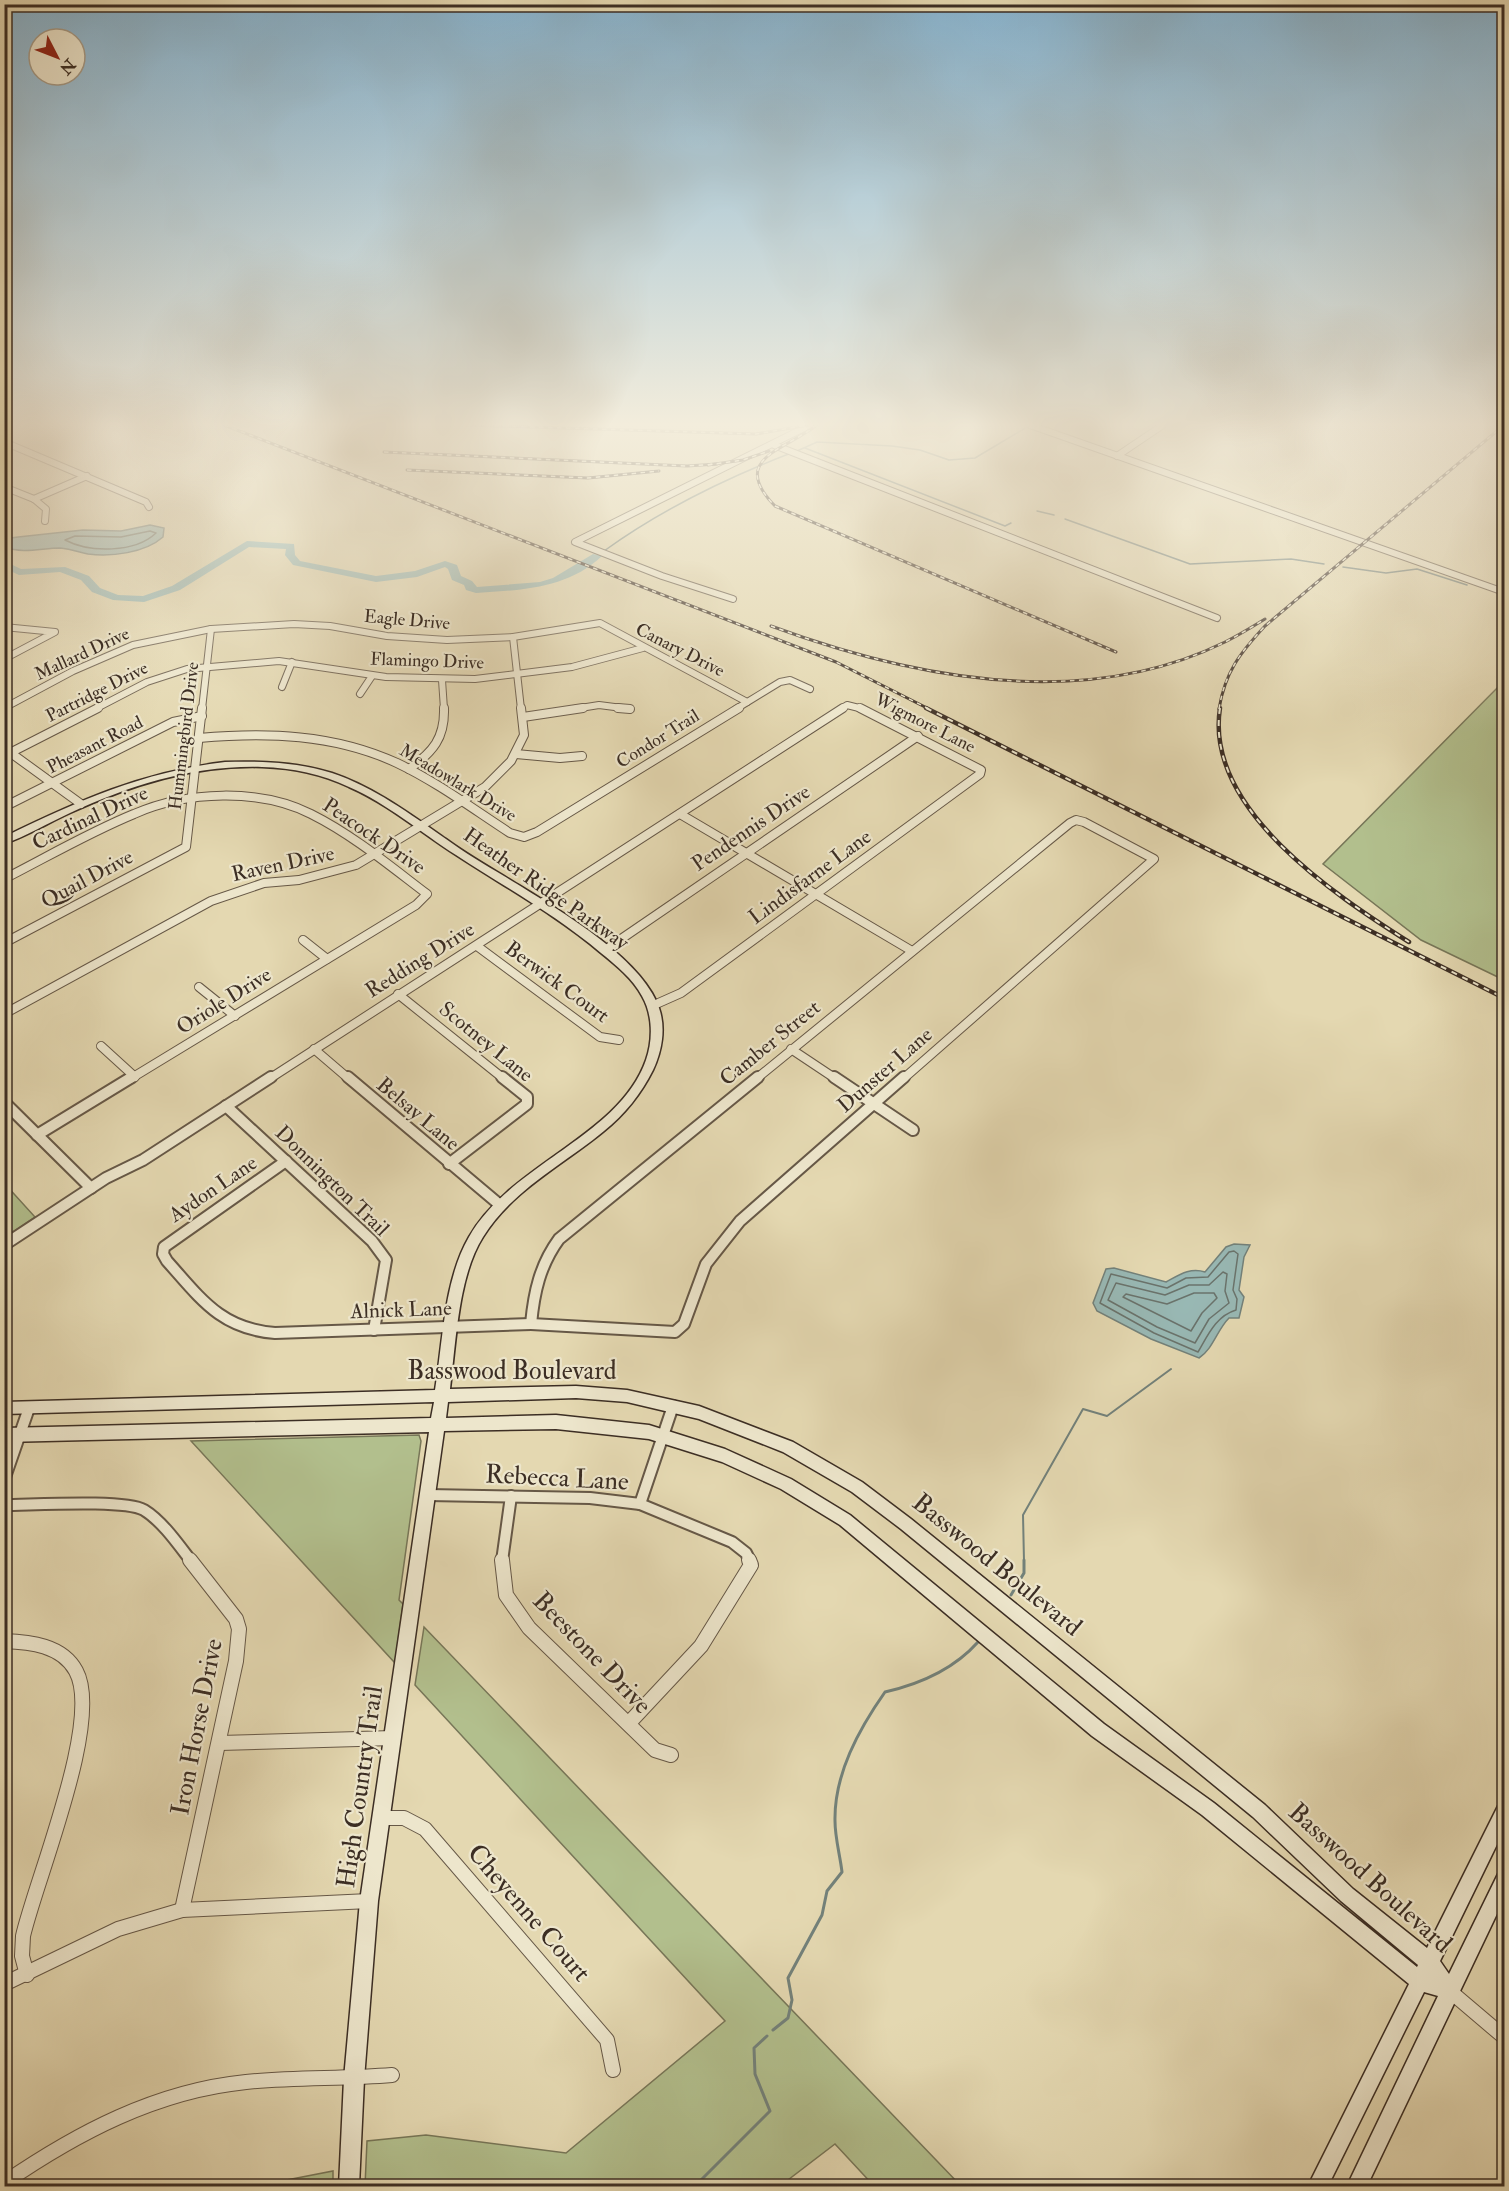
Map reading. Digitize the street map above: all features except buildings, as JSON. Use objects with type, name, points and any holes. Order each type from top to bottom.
[{"type":"main road","name":"Heather Ridge Parkway","points":[[4,842],[81,804],[150,778],[196,768],[259,764],[316,771],[353,784],[422,827],[605,950],[637,979],[654,1005],[657,1032],[653,1057],[640,1086],[615,1114],[500,1205],[478,1232],[463,1260],[440,1396]]},
{"type":"main road","name":"Basswood Boulevard","points":[[4,1408],[576,1392],[627,1396],[673,1406],[699,1413],[788,1447],[823,1466],[875,1500],[1251,1805],[1341,1890],[1430,1962],[1451,1992]]},
{"type":"main road","name":"High Country Trail","points":[[349,2187],[354,2079],[369,1901],[428,1495],[440,1396]]},
{"type":"main road","name":"Basswood Boulevard","points":[[4,1435],[437,1423],[577,1422],[663,1436],[725,1456],[765,1473],[845,1520],[1098,1730],[1208,1809],[1420,1981],[1451,1992]]},
{"type":"main road","points":[[1318,2187],[1504,1817]]},
{"type":"main road","points":[[1357,2187],[1504,1880]]},
{"type":"street","points":[[607,527],[575,543],[662,576],[733,599]]},
{"type":"street","points":[[985,527],[1217,618]]},
{"type":"street","points":[[1320,527],[1504,592]]},
{"type":"street","name":"Eagle Drive","points":[[211,629],[301,624],[431,640],[513,637],[600,623]]},
{"type":"street","name":"Canary Drive","points":[[600,623],[747,702]]},
{"type":"street","points":[[4,627],[54,632],[4,659]]},
{"type":"street","name":"Hummingbird Drive","points":[[186,846],[211,629]]},
{"type":"street","name":"Mallard Drive","points":[[4,708],[73,671],[133,645],[211,629]]},
{"type":"street","name":"Raven Drive","points":[[4,1014],[211,901],[264,883],[299,880],[342,870],[374,856],[462,803],[497,776],[516,754],[524,735],[513,637]]},
{"type":"street","name":"Flamingo Drive","points":[[207,666],[267,660],[372,676],[442,680],[519,675],[598,662],[644,648]]},
{"type":"street","points":[[282,687],[292,662]]},
{"type":"street","name":"Partridge Drive","points":[[7,752],[147,682],[169,674],[207,666]]},
{"type":"street","points":[[360,694],[372,676]]},
{"type":"street","points":[[409,769],[427,757],[444,734],[446,723],[442,680]]},
{"type":"street","name":"Condor Trail","points":[[524,837],[537,832],[786,680],[810,688]]},
{"type":"street","points":[[523,717],[599,705],[630,709]]},
{"type":"street","name":"Redding Drive","points":[[4,1245],[91,1188],[143,1160],[847,705],[854,705]]},
{"type":"street","name":"Wigmore Lane","points":[[854,705],[981,770]]},
{"type":"street","name":"Pheasant Road","points":[[4,807],[173,722],[201,716]]},
{"type":"street","name":"Meadowlark Drive","points":[[199,738],[249,734],[313,737],[371,752],[409,769],[510,833],[524,837]]},
{"type":"street","name":"Pendennis Drive","points":[[605,950],[918,736]]},
{"type":"street","points":[[7,752],[55,783],[81,804]]},
{"type":"street","points":[[516,754],[560,758],[582,756]]},
{"type":"street","name":"Lindisfarne Lane","points":[[654,1005],[681,993],[980,774],[981,770]]},
{"type":"street","name":"Peacock Drive","points":[[193,799],[256,799],[295,807],[310,813],[427,894]]},
{"type":"street","name":"Cardinal Drive","points":[[4,879],[135,813],[163,804],[193,799]]},
{"type":"street","points":[[680,814],[912,951]]},
{"type":"street","name":"Dunster Lane","points":[[675,1332],[684,1324],[706,1264],[731,1231],[1154,859],[1076,820]]},
{"type":"street","name":"Camber Street","points":[[531,1324],[537,1279],[546,1257],[559,1239],[1076,820]]},
{"type":"street","name":"Quail Drive","points":[[4,944],[186,846]]},
{"type":"street","name":"Oriole Drive","points":[[38,1135],[416,905],[427,894]]},
{"type":"street","points":[[303,940],[327,958]]},
{"type":"street","name":"Berwick Court","points":[[477,946],[600,1037],[619,1040]]},
{"type":"street","points":[[199,987],[234,1016]]},
{"type":"street","name":"Scotney Lane","points":[[398,994],[527,1097],[527,1104],[519,1113],[449,1164]]},
{"type":"street","points":[[101,1046],[135,1077]]},
{"type":"street","name":"Belsay Lane","points":[[314,1049],[500,1205]]},
{"type":"street","points":[[791,1049],[913,1130]]},
{"type":"street","points":[[4,1101],[91,1188]]},
{"type":"street","name":"Donnington Trail","points":[[226,1106],[372,1241],[386,1260],[374,1330]]},
{"type":"street","name":"Aydon Lane","points":[[163,1251],[171,1240],[286,1161]]},
{"type":"street","name":"Alnick Lane","points":[[163,1251],[167,1261],[211,1308],[226,1321],[243,1330],[264,1333],[531,1324],[591,1325],[662,1333],[675,1332]]},
{"type":"street","points":[[640,1504],[673,1406]]},
{"type":"street","points":[[4,1480],[29,1408]]},
{"type":"street","name":"Rebecca Lane","points":[[428,1495],[590,1498],[640,1504],[732,1542],[746,1554],[751,1565],[701,1646],[629,1723]]},
{"type":"street","name":"Beestone Drive","points":[[511,1496],[502,1557],[506,1595],[529,1628],[655,1750],[670,1755]]},
{"type":"street","name":"Iron Horse Drive","points":[[4,1505],[129,1505],[151,1515],[229,1607],[239,1629],[219,1743],[182,1910]]},
{"type":"street","points":[[4,1641],[36,1642],[58,1651],[76,1672],[84,1695],[74,1756],[25,1928],[21,1964],[27,1975]]},
{"type":"street","points":[[219,1743],[393,1738]]},
{"type":"street","name":"Cheyenne Court","points":[[382,1818],[404,1818],[425,1829],[607,2040],[613,2070]]},
{"type":"street","points":[[4,1984],[27,1975],[118,1929],[182,1910],[369,1901]]},
{"type":"street","points":[[1451,1992],[1504,2037]]},
{"type":"street","points":[[4,2183],[48,2153],[98,2126],[198,2091],[246,2082],[354,2079],[392,2075]]},
{"type":"green space","points":[[1504,681],[1504,980],[1421,940],[1323,864]]},
{"type":"green space","points":[[5,1184],[35,1217],[4,1237]]},
{"type":"green space","points":[[419,1435],[421,1441],[399,1600],[403,1604],[395,1663],[191,1441]]},
{"type":"green space","points":[[424,1627],[961,2186],[874,2186],[835,2144],[780,2186],[365,2186],[367,2141],[426,2135],[566,2153],[725,2021],[415,1685]]},
{"type":"green space","points":[[333,2171],[333,2186],[256,2186]]},
{"type":"water","points":[[139,527],[164,528],[163,537],[156,542],[127,553],[97,555],[60,548],[26,550],[5,547],[11,538],[83,530],[121,531]]},
{"type":"water","points":[[1234,1244],[1250,1245],[1244,1257],[1239,1290],[1244,1297],[1239,1318],[1229,1318],[1208,1350],[1199,1358],[1151,1339],[1097,1311],[1093,1303],[1106,1269],[1114,1268],[1166,1282],[1189,1271],[1205,1272],[1226,1247]]},
{"type":"waterway","points":[[604,551],[640,527]]},
{"type":"waterway","points":[[1088,527],[1190,564],[1291,559],[1324,564]]},
{"type":"waterway","points":[[4,564],[19,572],[61,569],[85,578],[96,590],[117,598],[144,599],[176,588],[247,544],[291,546],[290,555],[297,563],[376,579],[417,574],[445,564],[453,567],[456,578],[468,583],[470,588],[476,590],[541,585],[557,580],[597,556]]},
{"type":"waterway","points":[[1343,567],[1386,573],[1417,569],[1467,585]]},
{"type":"waterway","points":[[1024,1561],[1023,1515],[1083,1409],[1107,1416],[1171,1369]]},
{"type":"waterway","points":[[1011,1595],[1024,1573],[1024,1561]]},
{"type":"waterway","points":[[773,2030],[788,2018],[792,2000],[788,1978],[822,1915],[827,1891],[842,1872],[835,1827],[836,1803],[844,1769],[857,1737],[885,1692],[911,1685],[936,1674],[969,1652],[978,1642]]},
{"type":"waterway","points":[[695,2186],[770,2111],[755,2074],[754,2048],[767,2036]]},
{"type":"railway","points":[[488,527],[836,662],[929,709]]},
{"type":"railway","points":[[825,527],[1116,652]]},
{"type":"railway","points":[[1219,709],[1225,684],[1235,664],[1265,626],[1382,527]]},
{"type":"railway","points":[[771,626],[881,660],[939,672],[998,680],[1056,681],[1114,676],[1171,664],[1225,642],[1265,619]]},
{"type":"railway","points":[[926,708],[1504,998]]},
{"type":"railway","points":[[1220,708],[1220,745],[1232,781],[1253,814],[1312,874],[1409,942]]}]
